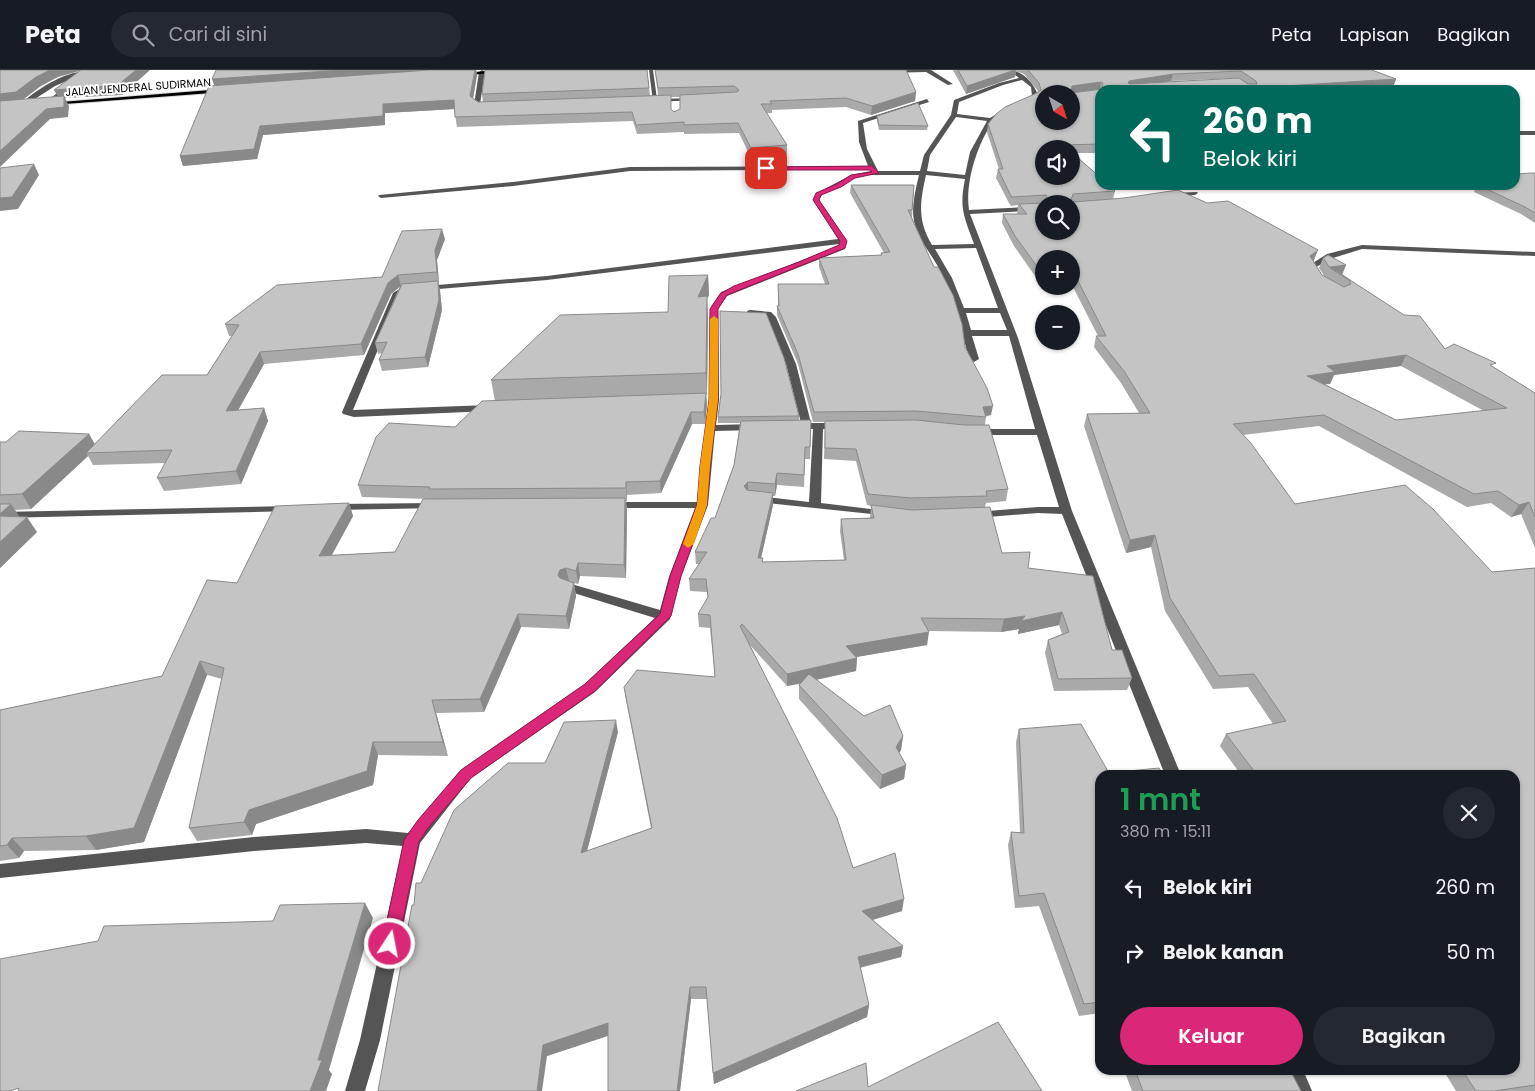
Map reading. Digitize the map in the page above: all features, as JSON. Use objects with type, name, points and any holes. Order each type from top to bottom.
[{"type":"main road","points":[[453,74],[517,70]]},
{"type":"main road","name":"JALAN JENDERAL SUDIRMAN","points":[[14,106],[225,91]]},
{"type":"street","points":[[651,70],[655,101]]},
{"type":"street","points":[[882,73],[927,70],[950,84]]},
{"type":"street","points":[[1011,70],[1027,82],[1035,96],[1032,100],[1004,111],[991,120],[972,152],[964,176],[966,212],[974,246],[1012,333],[1037,432],[1066,511],[1171,770]]},
{"type":"street","points":[[22,105],[69,74],[85,72],[47,103]]},
{"type":"street","points":[[482,72],[478,105],[480,107],[498,106]]},
{"type":"street","points":[[974,359],[966,333],[964,311],[948,278],[929,247],[917,219],[919,190],[929,174],[927,155],[954,115],[956,101],[1002,84],[1027,82]]},
{"type":"street","points":[[645,102],[698,100]]},
{"type":"street","points":[[676,101],[676,109]]},
{"type":"street","points":[[874,171],[866,152],[860,122],[927,101]]},
{"type":"street","points":[[954,115],[991,120]]},
{"type":"street","points":[[1520,133],[1535,133]]},
{"type":"street","points":[[381,196],[513,184],[630,169],[874,171],[964,176]]},
{"type":"street","points":[[844,241],[819,206],[816,200],[818,194],[839,185],[853,176],[874,171]]},
{"type":"street","points":[[1161,196],[1195,193]]},
{"type":"street","points":[[966,212],[1035,208]]},
{"type":"street","points":[[355,1091],[370,1040],[412,840],[466,774],[590,688],[665,616],[676,576],[702,505],[710,428],[709,400],[719,311],[724,294],[842,247],[844,241]]},
{"type":"street","points":[[500,408],[354,414],[347,412],[396,295],[401,290],[547,278],[844,241]]},
{"type":"street","points":[[929,247],[974,246]]},
{"type":"street","points":[[1322,282],[1312,266],[1330,256],[1362,247],[1535,254]]},
{"type":"street","points":[[964,311],[1003,310]]},
{"type":"street","points":[[741,312],[768,314],[772,317],[791,364],[812,426],[815,505]]},
{"type":"street","points":[[966,333],[996,335],[1012,333]]},
{"type":"street","points":[[710,428],[858,426]]},
{"type":"street","points":[[962,432],[1037,432]]},
{"type":"street","points":[[752,498],[900,515]]},
{"type":"street","points":[[603,505],[702,505]]},
{"type":"street","points":[[326,508],[444,506]]},
{"type":"street","points":[[0,515],[299,509]]},
{"type":"street","points":[[968,515],[1038,510],[1066,511]]},
{"type":"street","points":[[568,587],[665,616]]},
{"type":"street","points":[[0,871],[254,844],[366,836],[412,840]]},
{"type":"street","points":[[1296,1075],[1302,1091]]},
{"type":"building","points":[[0,70],[50,70],[36,77],[16,92],[0,94]]},
{"type":"building","points":[[81,70],[136,70],[118,85],[54,90]]},
{"type":"building","points":[[216,70],[342,70],[212,79]]},
{"type":"building","points":[[429,70],[475,70],[470,96],[478,102],[671,95],[671,109],[674,112],[680,109],[680,95],[737,92],[739,90],[734,86],[658,88],[655,70],[906,70],[916,92],[872,106],[846,98],[770,101],[772,104],[761,104],[787,145],[751,148],[738,123],[684,125],[684,122],[636,125],[632,112],[455,117],[454,100],[383,104],[383,116],[260,126],[254,149],[180,156],[209,86]]},
{"type":"building","points":[[485,70],[647,70],[649,88],[482,94]]},
{"type":"building","points":[[958,70],[1015,70],[967,86]]},
{"type":"building","points":[[1028,70],[1372,70],[1396,79],[1300,85],[1103,85],[1101,82],[1079,85],[1040,85]],"holes":[[[1241,71],[1256,81],[1257,84],[1248,84],[1239,78],[1128,83],[1129,81],[1173,74]]]},
{"type":"building","points":[[1095,90],[1095,144],[1080,145],[1080,140],[1035,140],[1035,185],[1080,185],[1080,160],[1095,173],[1095,190],[1115,191],[1073,195],[1012,197],[998,169],[1003,169],[988,124],[1005,107],[1035,94],[1035,130],[1080,130],[1080,92]]},
{"type":"building","points":[[64,96],[64,107],[46,109],[0,151],[0,101]]},
{"type":"building","points":[[918,103],[928,126],[879,125],[877,116]]},
{"type":"building","points":[[34,164],[12,197],[0,198],[0,168]]},
{"type":"building","points":[[1535,173],[1535,213],[1489,190],[1520,190],[1520,174]]},
{"type":"building","points":[[851,185],[914,185],[912,210],[908,210],[934,267],[938,267],[953,295],[962,324],[965,347],[987,388],[993,406],[983,407],[986,417],[916,411],[814,412],[798,354],[777,306],[779,306],[778,284],[829,284],[819,258],[882,255],[881,253],[890,252]]},
{"type":"building","points":[[1178,190],[1207,203],[1228,201],[1318,250],[1310,256],[1322,275],[1344,287],[1351,284],[1349,280],[1330,268],[1323,258],[1328,255],[1346,265],[1330,267],[1404,315],[1420,316],[1445,349],[1454,344],[1496,363],[1490,365],[1535,393],[1535,517],[1529,502],[1519,505],[1498,491],[1474,494],[1324,415],[1233,424],[1250,442],[1295,504],[1405,485],[1433,509],[1492,572],[1535,568],[1535,1085],[1494,1091],[1476,1091],[1465,1075],[1520,1075],[1520,770],[1253,770],[1226,734],[1286,721],[1254,674],[1219,676],[1170,598],[1155,535],[1130,540],[1087,414],[1150,413],[1124,371],[1096,336],[1106,336],[1080,285],[1080,250],[1035,250],[1035,264],[1015,236],[1003,214],[1027,214],[1019,204],[1035,203],[1035,240],[1080,240],[1080,201],[1124,198]],"holes":[[[1406,355],[1507,408],[1396,420],[1307,376],[1335,372],[1327,366]]]},
{"type":"building","points":[[442,229],[435,250],[437,272],[398,275],[388,283],[361,344],[260,352],[226,411],[264,408],[236,471],[157,478],[172,450],[86,453],[162,375],[207,375],[239,325],[225,324],[277,285],[382,277],[402,231]]},
{"type":"building","points":[[708,275],[698,297],[707,296],[706,373],[491,380],[560,315],[668,312],[669,276]]},
{"type":"building","points":[[438,281],[439,300],[425,357],[379,360],[387,342],[375,343],[402,284]]},
{"type":"building","points":[[720,311],[766,313],[784,358],[799,416],[718,417],[721,394]]},
{"type":"building","points":[[706,393],[704,412],[691,412],[660,481],[626,482],[626,488],[429,489],[430,487],[358,485],[376,437],[389,423],[455,427],[482,401]]},
{"type":"building","points":[[811,420],[810,447],[805,447],[804,475],[777,473],[775,484],[748,482],[744,486],[747,490],[773,493],[758,558],[763,558],[762,562],[846,560],[841,519],[874,518],[871,505],[912,510],[990,507],[1002,553],[1030,552],[1028,568],[1093,576],[1112,650],[1122,650],[1132,678],[1058,679],[1048,640],[1069,632],[1062,612],[1021,621],[1025,616],[1004,619],[921,618],[929,632],[846,646],[857,658],[787,674],[742,624],[740,626],[837,818],[853,868],[895,853],[904,899],[862,911],[903,946],[858,957],[869,1005],[713,1073],[706,987],[690,987],[677,1091],[608,1091],[608,1023],[543,1045],[537,1091],[378,1091],[412,905],[414,905],[416,883],[421,883],[454,810],[508,763],[545,763],[564,722],[616,720],[581,853],[652,828],[624,687],[637,670],[715,677],[710,615],[698,614],[708,597],[706,579],[689,579],[707,552],[695,552],[711,518],[715,518],[734,465],[741,421]]},
{"type":"building","points":[[916,420],[964,425],[989,425],[1008,489],[986,491],[987,496],[911,498],[868,494],[856,449],[825,448],[825,421]]},
{"type":"building","points":[[19,431],[89,434],[22,494],[0,495],[0,442],[6,442]]},
{"type":"building","points":[[625,498],[624,565],[578,563],[576,571],[566,568],[560,570],[558,575],[560,578],[574,583],[566,616],[518,614],[480,699],[432,700],[443,742],[373,742],[367,771],[249,810],[244,822],[189,828],[224,668],[200,661],[134,828],[86,836],[12,838],[7,845],[0,846],[0,710],[162,676],[207,580],[237,583],[275,506],[349,503],[319,556],[395,552],[423,499]]},
{"type":"building","points":[[0,504],[11,504],[0,514]]},
{"type":"building","points":[[0,516],[27,517],[0,542]]},
{"type":"building","points":[[809,674],[864,716],[890,705],[903,736],[896,747],[906,765],[882,775],[799,685]]},
{"type":"building","points":[[1081,724],[1107,770],[1095,770],[1095,1003],[1084,1004],[1044,893],[1019,896],[1011,832],[1024,833],[1019,729]]},
{"type":"building","points":[[1159,768],[1160,770],[1139,770]]},
{"type":"building","points":[[365,903],[318,1060],[322,1060],[310,1091],[18,1091],[19,1088],[10,1091],[0,1091],[0,959],[98,941],[104,926],[273,921],[280,905]]},
{"type":"building","points":[[998,1022],[1042,1091],[796,1091],[866,1063],[868,1087]]},
{"type":"building","points":[[1137,1075],[1293,1075],[1301,1091],[1143,1091]]},
{"type":"slow traffic","points":[[688,544],[702,505],[714,400],[714,319]]},
{"type":"route","points":[[390,944],[412,840],[423,824],[466,774],[590,688],[665,616],[676,576],[702,505],[714,400],[714,309],[724,294],[737,287],[802,264],[842,247],[844,241],[819,206],[816,200],[818,194],[839,185],[853,176],[876,173],[872,168],[766,168]]}]
